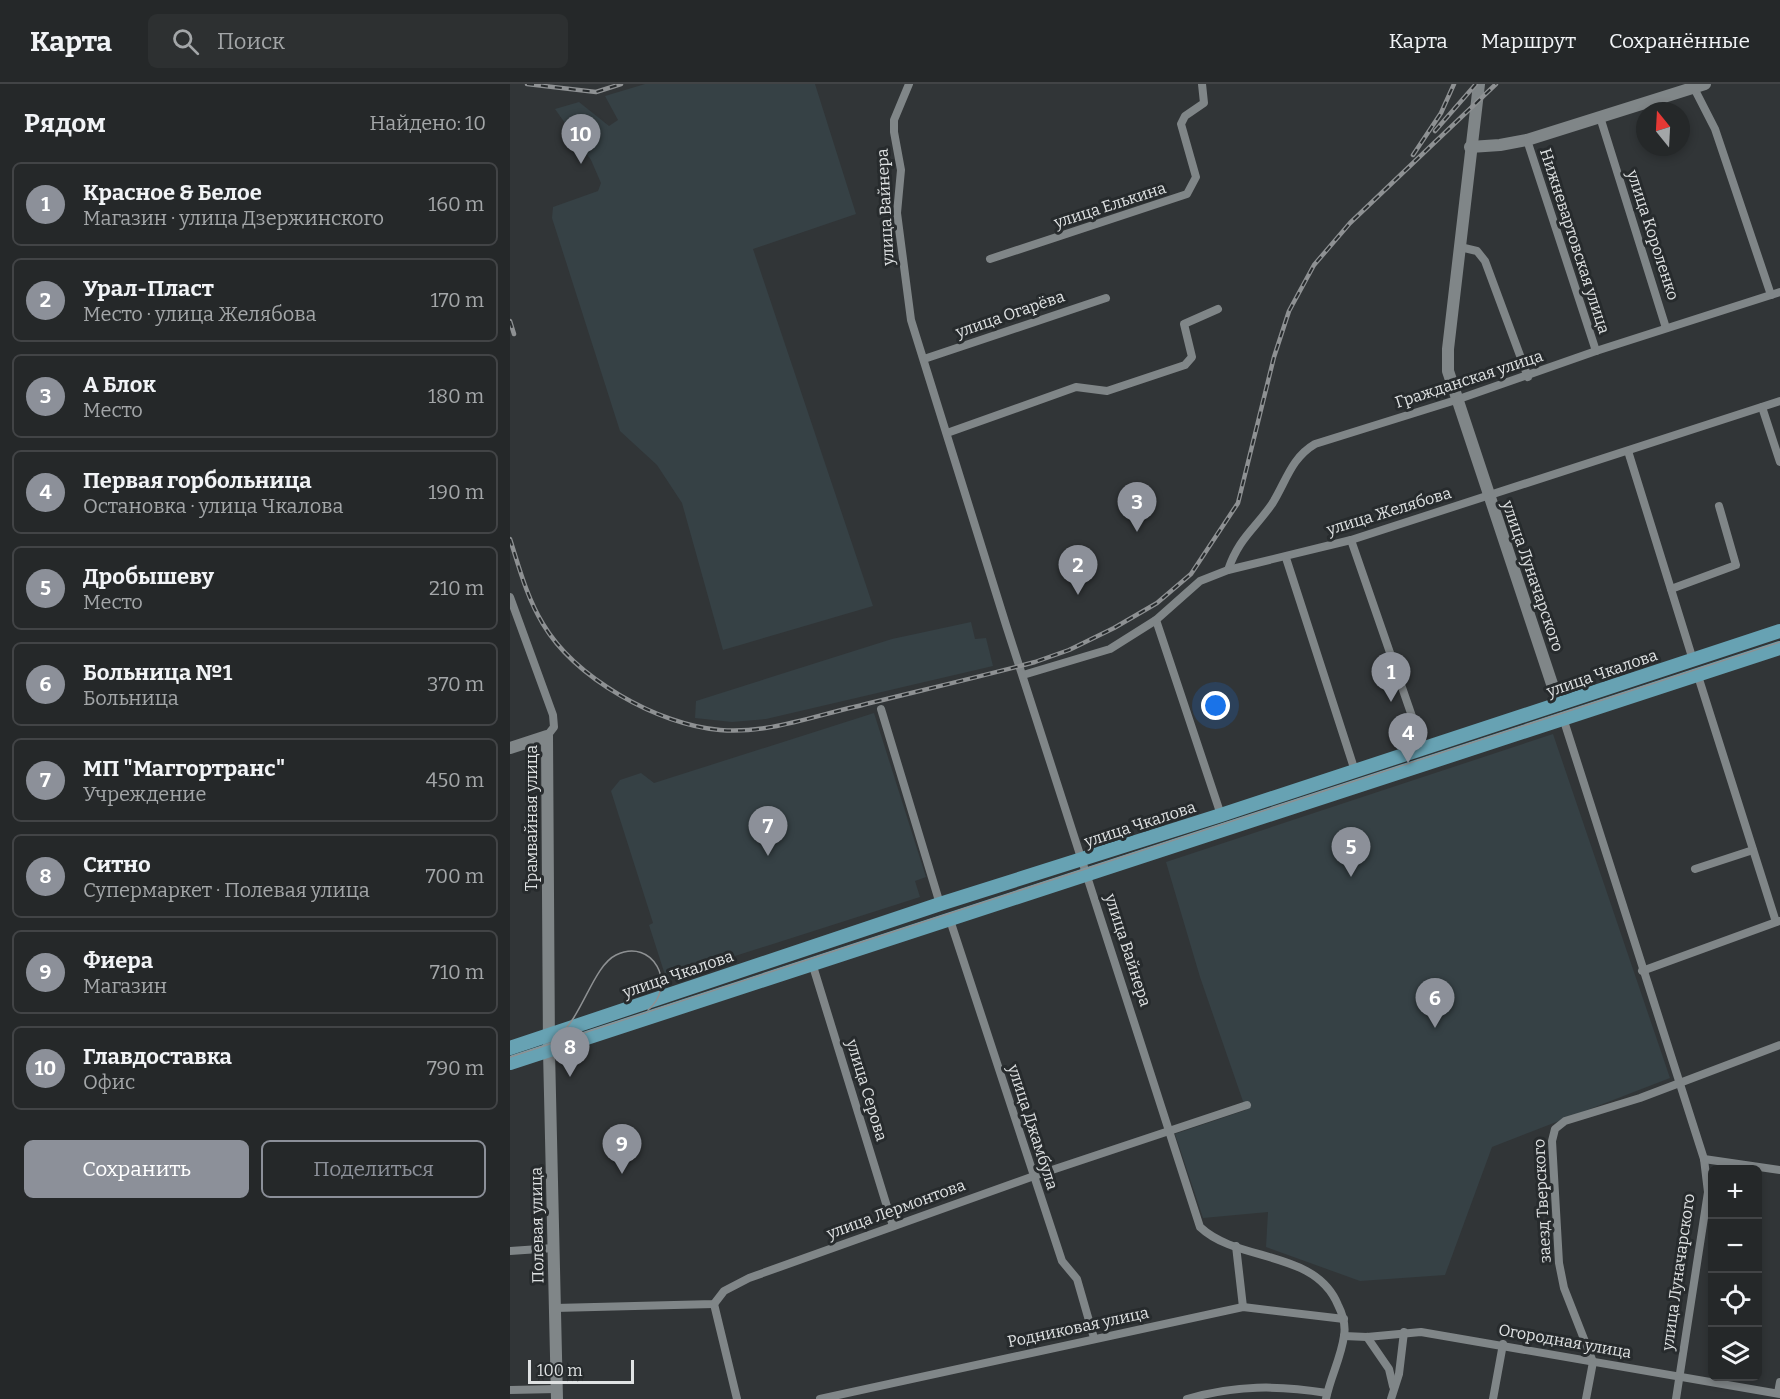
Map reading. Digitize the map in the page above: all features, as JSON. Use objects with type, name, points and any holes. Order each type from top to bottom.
[{"type":"main road","name":"улица Чкалова","points":[[510,1048],[940,904],[1221,815],[1780,631]]},
{"type":"main road","name":"улица Чкалова","points":[[510,1064],[812,963],[1564,721],[1780,648]]},
{"type":"main road","name":"улица Луначарского","points":[[1559,705],[1564,721]]},
{"type":"street","name":"улица Вайнера","points":[[909,84],[894,120],[901,170],[897,213],[911,320],[1023,675],[1200,1227],[1236,1246],[1287,1262],[1313,1276],[1329,1290],[1344,1319],[1344,1336],[1327,1396]]},
{"type":"street","name":"улица Елькина","points":[[990,259],[1187,194],[1196,177],[1181,124],[1185,116],[1204,103],[1202,84]]},
{"type":"street","name":"улица Луначарского","points":[[1479,84],[1448,349],[1448,371],[1559,705]]},
{"type":"street","points":[[1470,147],[1527,140],[1700,86],[1776,293]]},
{"type":"street","name":"улица Короленко","points":[[1600,117],[1666,328]]},
{"type":"street","name":"Нижневартовская улица","points":[[1527,140],[1596,351]]},
{"type":"street","points":[[1460,247],[1477,251],[1485,261],[1527,377]]},
{"type":"street","name":"Гражданская улица","points":[[1228,570],[1236,549],[1271,505],[1291,468],[1305,450],[1339,436],[1527,377],[1596,351],[1776,293]]},
{"type":"street","name":"улица Огарёва","points":[[924,359],[1106,298]]},
{"type":"street","points":[[947,433],[1076,387],[1107,391],[1185,364],[1192,357],[1185,324],[1218,309]]},
{"type":"street","name":"улица Желябова","points":[[1023,675],[1110,649],[1156,620],[1200,581],[1228,570],[1286,558],[1351,540],[1780,401]]},
{"type":"street","points":[[1762,407],[1780,462]]},
{"type":"street","points":[[1628,451],[1693,660]]},
{"type":"street","points":[[1671,589],[1736,565],[1719,506]]},
{"type":"street","points":[[1351,540],[1423,748]]},
{"type":"street","points":[[1286,558],[1355,771]]},
{"type":"street","name":"Трамвайная улица","points":[[510,597],[554,715],[554,727],[547,736],[549,1051]]},
{"type":"street","points":[[1156,620],[1221,815]]},
{"type":"street","points":[[1642,971],[1778,921],[1698,676]]},
{"type":"street","points":[[882,709],[940,904]]},
{"type":"street","name":"улица Луначарского","points":[[1564,721],[1642,971],[1704,1159],[1708,1192],[1676,1399]]},
{"type":"street","points":[[510,748],[547,736]]},
{"type":"street","points":[[1695,869],[1753,850]]},
{"type":"street","name":"улица Джамбула","points":[[950,920],[1062,1261],[1077,1279],[1094,1338]]},
{"type":"street","name":"улица Серова","points":[[812,963],[893,1226]]},
{"type":"street","points":[[1679,1082],[1780,1045]]},
{"type":"street","name":"Полевая улица","points":[[549,1051],[557,1394]]},
{"type":"street","name":"заезд Тверского","points":[[1593,1362],[1564,1288],[1559,1263],[1552,1134],[1565,1121],[1641,1098],[1679,1082]]},
{"type":"street","name":"улица Лермонтова","points":[[714,1304],[724,1291],[742,1281],[1034,1176],[1247,1105]]},
{"type":"street","points":[[1704,1159],[1780,1170]]},
{"type":"street","points":[[1236,1246],[1243,1307]]},
{"type":"street","points":[[510,1251],[554,1248]]},
{"type":"street","points":[[555,1308],[714,1304],[737,1399]]},
{"type":"street","name":"Родниковая улица","points":[[820,1399],[1243,1307],[1344,1319]]},
{"type":"street","points":[[1390,1399],[1399,1374],[1404,1332]]},
{"type":"street","name":"Огородная улица","points":[[1344,1336],[1366,1337],[1421,1332],[1503,1344],[1779,1394]]},
{"type":"street","points":[[1366,1337],[1389,1369],[1394,1388]]},
{"type":"street","points":[[1493,1399],[1503,1344]]},
{"type":"street","points":[[1586,1399],[1593,1362]]},
{"type":"street","points":[[1779,1394],[1780,1382]]},
{"type":"street","points":[[1187,1399],[1216,1391],[1262,1386],[1327,1396]]},
{"type":"street","points":[[510,1390],[557,1394]]},
{"type":"shaded area","points":[[645,84],[815,84],[856,214],[753,249],[873,606],[723,650],[682,503],[657,465],[620,431],[552,218],[553,207],[598,191],[601,183],[591,160],[555,109],[579,102],[609,126],[618,120],[605,96]]},
{"type":"shaded area","points":[[971,622],[975,639],[986,638],[993,666],[766,719],[732,722],[695,718],[696,701],[892,639]]},
{"type":"shaded area","points":[[874,713],[926,877],[915,881],[920,897],[666,978],[649,925],[653,923],[611,791],[620,780],[641,773],[654,783]]},
{"type":"shaded area","points":[[1553,734],[1670,1078],[1492,1147],[1445,1275],[1360,1281],[1266,1247],[1268,1212],[1203,1218],[1175,1134],[1246,1110],[1200,977],[1166,862]]},
{"type":"tram line","points":[[510,1057],[1780,642]]},
{"type":"tram line","points":[[558,1036],[574,1017],[608,961],[616,955],[629,951],[641,952],[650,958],[657,966],[661,977],[661,988],[657,1000],[648,1010]]},
{"type":"railway","points":[[527,84],[596,92],[621,84]]},
{"type":"railway","points":[[1413,155],[1441,113],[1454,84]]},
{"type":"railway","points":[[1435,131],[1476,84]]},
{"type":"railway","points":[[510,539],[537,614],[557,644],[575,663],[597,680],[645,709],[696,726],[737,731],[788,724],[1035,662],[1069,650],[1157,603],[1191,574],[1238,503],[1274,357],[1289,311],[1314,265],[1350,223],[1496,84]]},
{"type":"railway","points":[[510,321],[514,334]]},
{"type":"place","name":"Главдоставка","points":[[581,164]]},
{"type":"place","name":"А Блок","points":[[1137,532]]},
{"type":"place","name":"Урал-Пласт","points":[[1078,595]]},
{"type":"place","name":"Красное & Белое","points":[[1391,702]]},
{"type":"place","name":"Первая горбольница","points":[[1408,763]]},
{"type":"place","name":"МП \"Маггортранс\"","points":[[768,856]]},
{"type":"place","name":"Дробышеву","points":[[1351,877]]},
{"type":"place","name":"Больница №1","points":[[1435,1028]]},
{"type":"place","name":"Ситно","points":[[570,1077]]},
{"type":"place","name":"Фиера","points":[[622,1174]]}]
